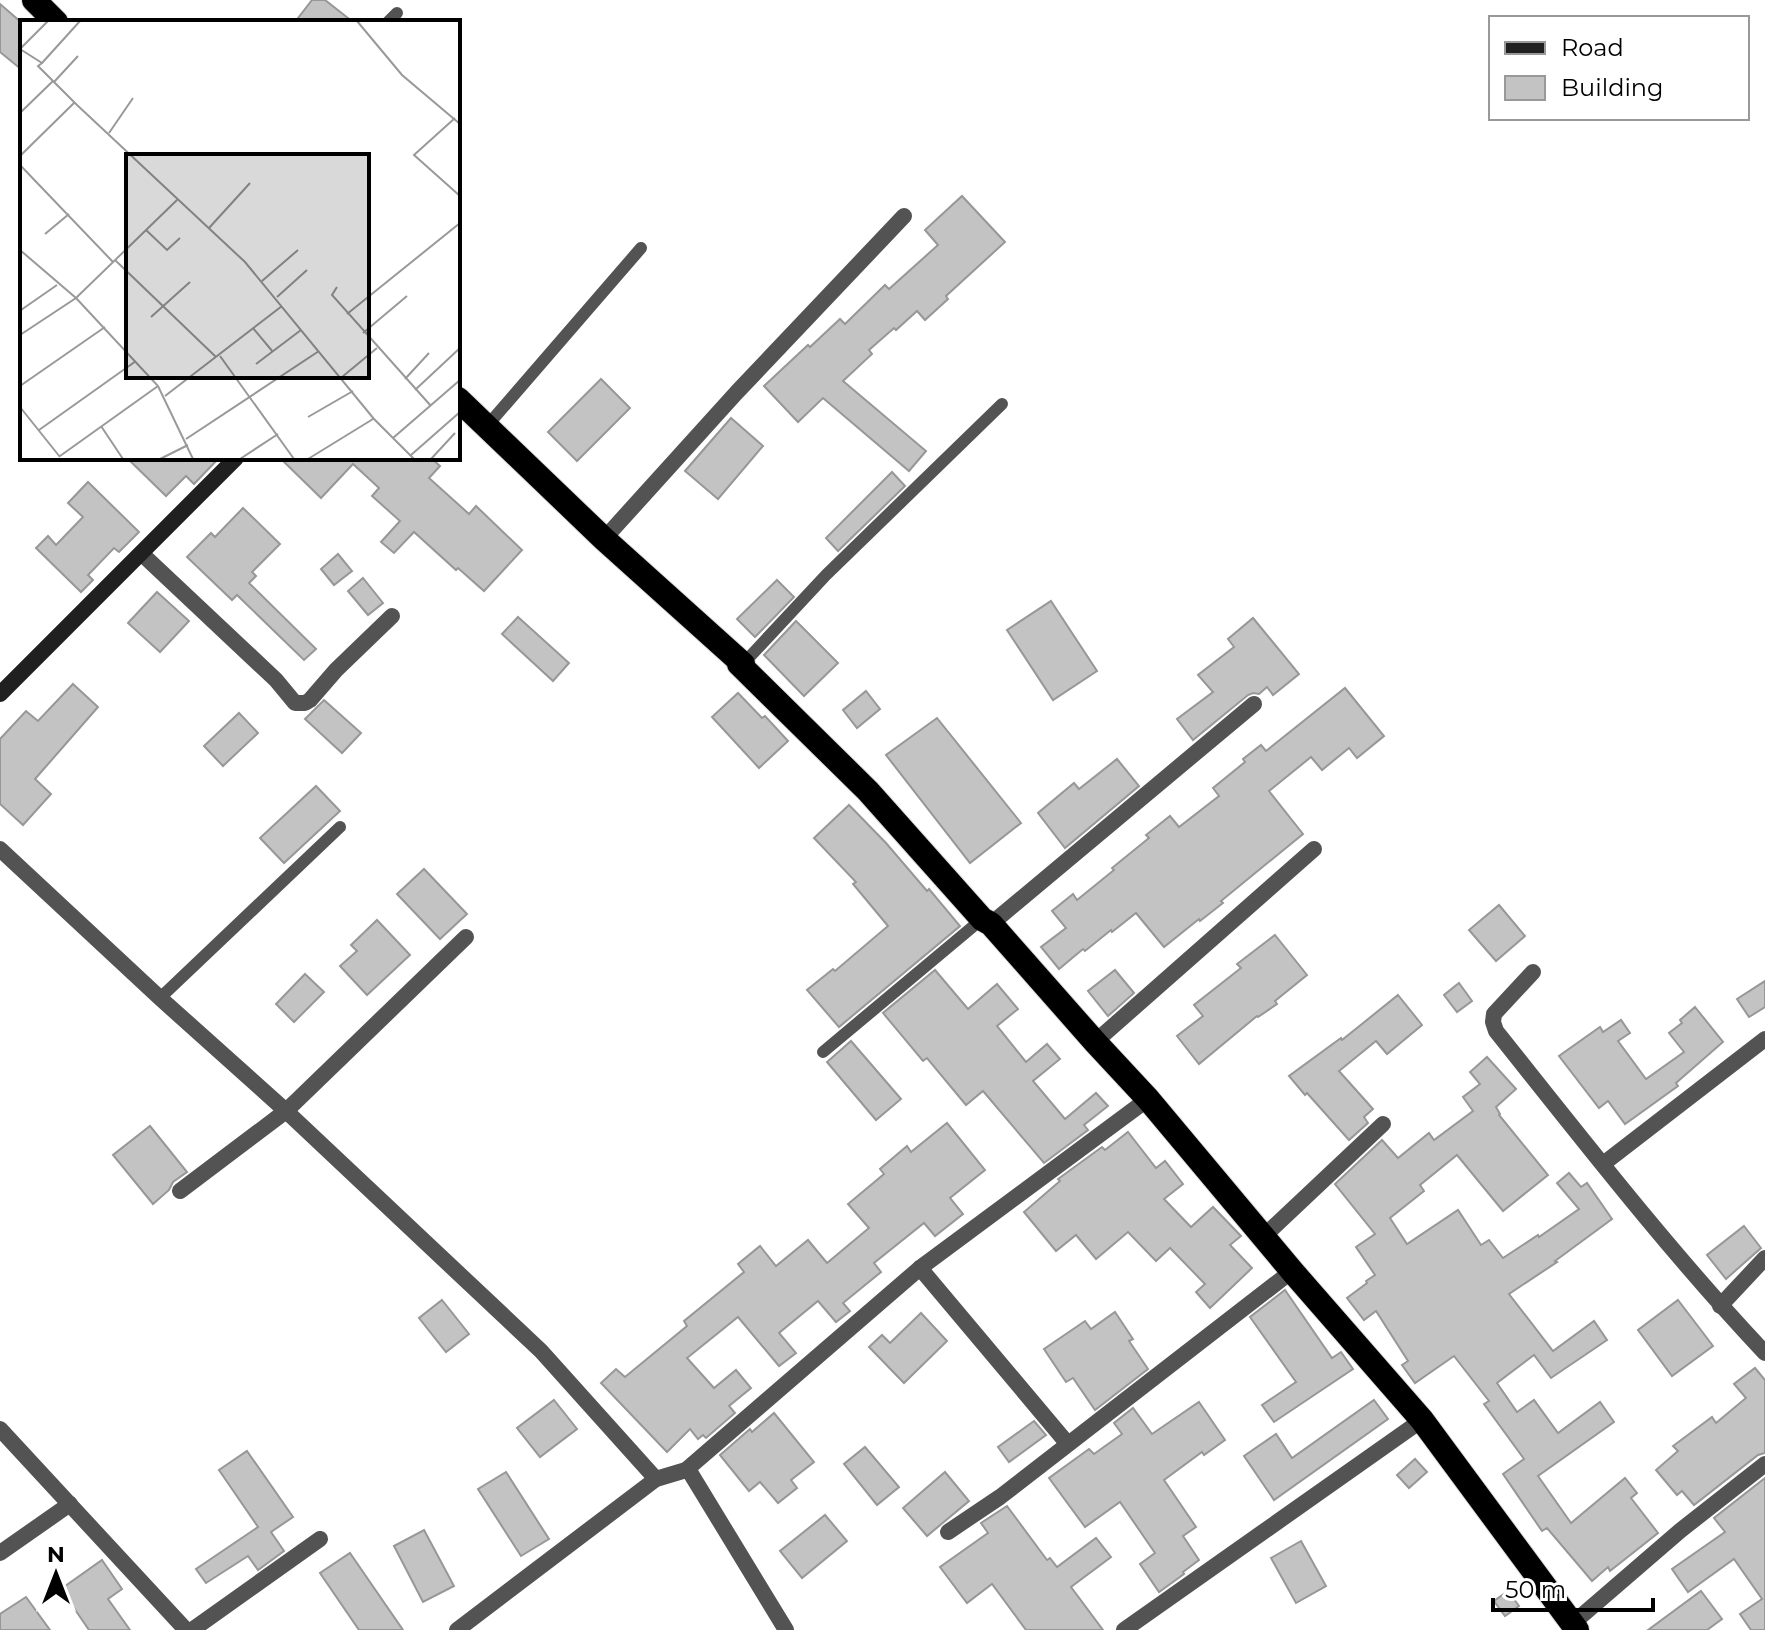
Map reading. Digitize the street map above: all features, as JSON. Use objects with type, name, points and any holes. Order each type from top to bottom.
[{"type":"highway","points":[[34,0],[54,20]]},
{"type":"highway","points":[[460,401],[604,539],[743,664],[739,664],[868,791],[987,921],[1148,1099],[1422,1420],[1574,1627]]},
{"type":"street","points":[[604,539],[737,392],[904,216]]},
{"type":"street","points":[[0,694],[234,460]]},
{"type":"street","points":[[142,554],[276,680],[295,703],[310,700],[392,616]]},
{"type":"street","points":[[987,921],[1254,704]]},
{"type":"street","points":[[0,849],[286,1111],[541,1351],[656,1479]]},
{"type":"street","points":[[1095,1042],[1314,849]]},
{"type":"street","points":[[180,1191],[286,1111],[466,937]]},
{"type":"street","points":[[1533,972],[1494,1014],[1496,1031],[1720,1306],[1765,1353]]},
{"type":"street","points":[[1603,1164],[1765,1039]]},
{"type":"street","points":[[457,1630],[656,1479],[686,1470],[920,1268],[1148,1099]]},
{"type":"street","points":[[1263,1237],[1383,1124]]},
{"type":"street","points":[[1720,1306],[1765,1258]]},
{"type":"street","points":[[920,1268],[1067,1443]]},
{"type":"street","points":[[948,1532],[1000,1497],[1292,1271]]},
{"type":"street","points":[[1124,1630],[1422,1420]]},
{"type":"street","points":[[0,1429],[189,1630],[320,1539]]},
{"type":"street","points":[[1574,1627],[1681,1530],[1765,1464]]},
{"type":"street","points":[[686,1470],[786,1630]]},
{"type":"street","points":[[0,1553],[70,1504]]},
{"type":"lane","points":[[487,426],[641,248]]},
{"type":"lane","points":[[743,664],[826,575],[1002,404]]},
{"type":"lane","points":[[160,998],[340,827]]},
{"type":"lane","points":[[823,1052],[987,921]]},
{"type":"building","points":[[312,0],[325,0],[350,20],[297,20]]},
{"type":"building","points":[[0,4],[20,21],[20,68],[0,52]]},
{"type":"building","points":[[962,196],[1005,242],[946,296],[948,299],[925,320],[917,311],[896,330],[894,328],[869,350],[872,354],[843,381],[926,451],[909,471],[823,398],[798,422],[764,386],[840,319],[845,324],[885,285],[889,289],[938,245],[925,230]]},
{"type":"building","points":[[601,379],[630,408],[577,461],[548,432]]},
{"type":"building","points":[[731,418],[763,446],[718,499],[685,471]]},
{"type":"building","points":[[129,460],[217,460],[194,484],[186,476],[166,496]]},
{"type":"building","points":[[282,460],[433,460],[440,466],[429,478],[469,514],[476,506],[522,550],[484,591],[414,532],[394,553],[381,542],[400,521],[372,496],[379,488],[353,464],[321,498]]},
{"type":"building","points":[[892,472],[905,486],[838,551],[826,538]]},
{"type":"building","points":[[88,482],[139,532],[119,552],[114,548],[88,575],[93,580],[81,592],[36,548],[48,536],[56,545],[83,517],[68,503]]},
{"type":"building","points":[[243,508],[280,544],[252,572],[256,576],[249,583],[316,649],[304,660],[237,595],[232,600],[187,557],[211,533],[215,537]]},
{"type":"building","points":[[338,554],[352,571],[334,585],[321,569]]},
{"type":"building","points":[[363,578],[383,603],[368,615],[348,591]]},
{"type":"building","points":[[777,580],[794,597],[755,637],[737,619]]},
{"type":"building","points":[[157,592],[189,621],[160,652],[128,623]]},
{"type":"building","points":[[1051,601],[1097,671],[1053,700],[1007,630]]},
{"type":"building","points":[[518,617],[569,663],[553,681],[502,634]]},
{"type":"building","points":[[1253,618],[1299,674],[1273,695],[1267,687],[1259,694],[1248,695],[1193,740],[1177,719],[1213,692],[1198,675],[1234,647],[1228,639]]},
{"type":"building","points":[[796,621],[838,663],[804,696],[764,655]]},
{"type":"building","points":[[73,684],[98,707],[35,779],[51,794],[23,825],[0,804],[0,739],[26,711],[38,721]]},
{"type":"building","points":[[1345,688],[1384,736],[1357,758],[1349,748],[1322,770],[1311,757],[1269,791],[1303,834],[1221,901],[1223,903],[1164,947],[1136,913],[1059,969],[1041,947],[1066,928],[1052,911],[1073,894],[1077,900],[1114,870],[1112,868],[1149,838],[1146,835],[1170,816],[1179,827],[1219,796],[1213,788],[1245,762],[1243,759],[1261,745],[1266,751]]},
{"type":"building","points":[[866,691],[880,709],[857,728],[843,710]]},
{"type":"building","points":[[738,693],[788,741],[759,768],[712,717]]},
{"type":"building","points":[[324,700],[361,733],[342,753],[305,719]]},
{"type":"building","points":[[239,713],[258,733],[223,766],[204,746]]},
{"type":"building","points":[[937,718],[1021,823],[970,863],[886,755]]},
{"type":"building","points":[[1117,759],[1139,786],[1065,848],[1038,813],[1074,783],[1079,789]]},
{"type":"building","points":[[316,786],[340,811],[284,863],[260,838]]},
{"type":"building","points":[[849,805],[960,926],[839,1027],[807,990],[833,969],[835,971],[888,926],[853,884],[856,882],[814,838]]},
{"type":"building","points":[[424,869],[467,914],[440,939],[397,894]]},
{"type":"building","points":[[1499,905],[1525,936],[1496,961],[1469,930]]},
{"type":"building","points":[[377,920],[410,955],[367,995],[340,966],[357,951],[351,945]]},
{"type":"building","points":[[1275,935],[1307,975],[1275,1001],[1277,1004],[1257,1016],[1199,1064],[1177,1036],[1203,1016],[1194,1005],[1241,968],[1237,964]]},
{"type":"building","points":[[935,970],[968,1009],[997,984],[1018,1009],[997,1026],[1026,1062],[1047,1044],[1060,1059],[1033,1081],[1065,1119],[1096,1093],[1108,1106],[1084,1125],[1088,1130],[1044,1163],[983,1091],[966,1105],[927,1058],[923,1061],[883,1013]]},
{"type":"building","points":[[1115,970],[1134,993],[1108,1016],[1088,991]]},
{"type":"building","points":[[305,974],[324,992],[294,1022],[276,1004]]},
{"type":"building","points":[[1765,981],[1765,1007],[1749,1017],[1737,999]]},
{"type":"building","points":[[1459,983],[1472,1001],[1457,1012],[1444,995]]},
{"type":"building","points":[[1398,995],[1422,1025],[1387,1054],[1376,1041],[1339,1071],[1373,1109],[1364,1117],[1368,1123],[1349,1140],[1289,1076],[1342,1040]]},
{"type":"building","points":[[1695,1007],[1723,1042],[1676,1083],[1678,1086],[1625,1124],[1608,1101],[1599,1108],[1559,1056],[1600,1027],[1603,1032],[1621,1020],[1630,1033],[1618,1041],[1646,1079],[1684,1052],[1669,1033]]},
{"type":"building","points":[[851,1041],[901,1099],[876,1120],[827,1062]]},
{"type":"building","points":[[1487,1057],[1516,1089],[1496,1107],[1499,1115],[1548,1175],[1503,1211],[1457,1155],[1420,1185],[1424,1191],[1390,1218],[1407,1244],[1458,1210],[1481,1245],[1489,1240],[1503,1258],[1579,1209],[1557,1183],[1569,1173],[1581,1187],[1587,1183],[1612,1219],[1509,1294],[1553,1351],[1594,1321],[1607,1340],[1551,1378],[1534,1355],[1497,1383],[1517,1412],[1534,1400],[1558,1433],[1600,1402],[1614,1422],[1538,1476],[1571,1523],[1625,1478],[1637,1493],[1631,1498],[1658,1533],[1610,1571],[1608,1567],[1592,1581],[1547,1528],[1542,1531],[1503,1474],[1524,1459],[1484,1404],[1489,1401],[1454,1356],[1415,1383],[1402,1365],[1408,1361],[1376,1311],[1364,1320],[1347,1298],[1375,1275],[1356,1247],[1375,1234],[1335,1184],[1382,1140],[1398,1158],[1429,1133],[1434,1140],[1473,1111],[1463,1097],[1480,1084],[1470,1072]]},
{"type":"building","points":[[947,1123],[985,1170],[950,1198],[963,1214],[935,1236],[924,1223],[874,1263],[881,1272],[843,1303],[850,1311],[836,1322],[818,1301],[779,1333],[796,1353],[779,1366],[738,1317],[687,1358],[714,1388],[736,1370],[751,1388],[729,1406],[735,1413],[706,1438],[703,1435],[698,1439],[690,1429],[667,1452],[601,1383],[616,1369],[625,1377],[687,1326],[684,1321],[744,1272],[738,1264],[760,1246],[776,1266],[808,1240],[827,1263],[869,1228],[848,1204],[884,1174],[880,1169],[907,1146],[911,1152]]},
{"type":"building","points":[[150,1126],[187,1172],[153,1204],[113,1155]]},
{"type":"building","points":[[1128,1132],[1156,1168],[1165,1161],[1183,1184],[1164,1199],[1191,1227],[1213,1207],[1241,1236],[1230,1245],[1252,1268],[1210,1308],[1196,1292],[1205,1284],[1170,1248],[1156,1261],[1128,1232],[1096,1259],[1076,1235],[1056,1251],[1024,1212],[1060,1181],[1058,1179]]},
{"type":"building","points":[[1744,1226],[1761,1248],[1726,1279],[1707,1255]]},
{"type":"building","points":[[1285,1290],[1332,1358],[1341,1352],[1353,1369],[1274,1422],[1262,1405],[1296,1382],[1250,1317]]},
{"type":"building","points":[[442,1300],[469,1334],[446,1352],[419,1318]]},
{"type":"building","points":[[1678,1300],[1713,1346],[1672,1376],[1638,1330]]},
{"type":"building","points":[[1115,1312],[1133,1339],[1129,1341],[1148,1369],[1095,1410],[1073,1378],[1066,1382],[1044,1349],[1085,1321],[1091,1329]]},
{"type":"building","points":[[921,1313],[947,1341],[904,1383],[869,1347],[882,1335],[890,1343]]},
{"type":"building","points":[[1755,1368],[1765,1380],[1765,1453],[1758,1455],[1694,1505],[1682,1491],[1677,1495],[1656,1470],[1678,1451],[1673,1446],[1712,1417],[1716,1423],[1746,1398],[1734,1384]]},
{"type":"building","points":[[554,1400],[577,1429],[540,1457],[517,1428]]},
{"type":"building","points":[[1374,1400],[1388,1419],[1274,1500],[1244,1456],[1276,1434],[1292,1458]]},
{"type":"building","points":[[1199,1402],[1225,1440],[1204,1455],[1202,1452],[1164,1480],[1196,1527],[1183,1536],[1199,1560],[1159,1592],[1140,1564],[1155,1553],[1120,1502],[1085,1527],[1049,1478],[1089,1449],[1094,1454],[1122,1434],[1114,1423],[1133,1408],[1152,1434]]},
{"type":"building","points":[[774,1413],[814,1462],[791,1480],[797,1488],[778,1503],[760,1482],[749,1491],[720,1455]]},
{"type":"building","points":[[1034,1421],[1046,1435],[1009,1462],[998,1447]]},
{"type":"building","points":[[865,1447],[899,1487],[877,1505],[844,1464]]},
{"type":"building","points":[[247,1451],[293,1517],[271,1532],[284,1551],[258,1570],[248,1556],[206,1583],[196,1569],[258,1527],[219,1470]]},
{"type":"building","points":[[1415,1459],[1427,1472],[1409,1488],[1397,1475]]},
{"type":"building","points":[[506,1472],[549,1539],[521,1556],[478,1489]]},
{"type":"building","points":[[945,1472],[969,1501],[927,1536],[903,1508]]},
{"type":"building","points":[[1765,1478],[1765,1630],[1751,1630],[1740,1614],[1762,1599],[1734,1559],[1688,1592],[1672,1569],[1725,1532],[1714,1518]]},
{"type":"building","points":[[1007,1506],[1047,1560],[1050,1558],[1057,1567],[1096,1538],[1111,1557],[1071,1587],[1103,1630],[1026,1630],[992,1584],[967,1603],[940,1567],[988,1533],[981,1523]]},
{"type":"building","points":[[825,1515],[847,1541],[802,1578],[780,1551]]},
{"type":"building","points":[[424,1530],[454,1586],[423,1602],[394,1546]]},
{"type":"building","points":[[1301,1541],[1326,1586],[1296,1603],[1271,1558]]},
{"type":"building","points":[[350,1553],[403,1630],[359,1630],[320,1573]]},
{"type":"building","points":[[102,1560],[122,1589],[108,1599],[130,1630],[89,1630],[61,1589]]},
{"type":"building","points":[[1508,1591],[1519,1606],[1505,1616],[1494,1601]]},
{"type":"building","points":[[1701,1591],[1722,1619],[1707,1630],[1648,1630]]},
{"type":"building","points":[[26,1597],[50,1630],[0,1630],[0,1614]]}]
